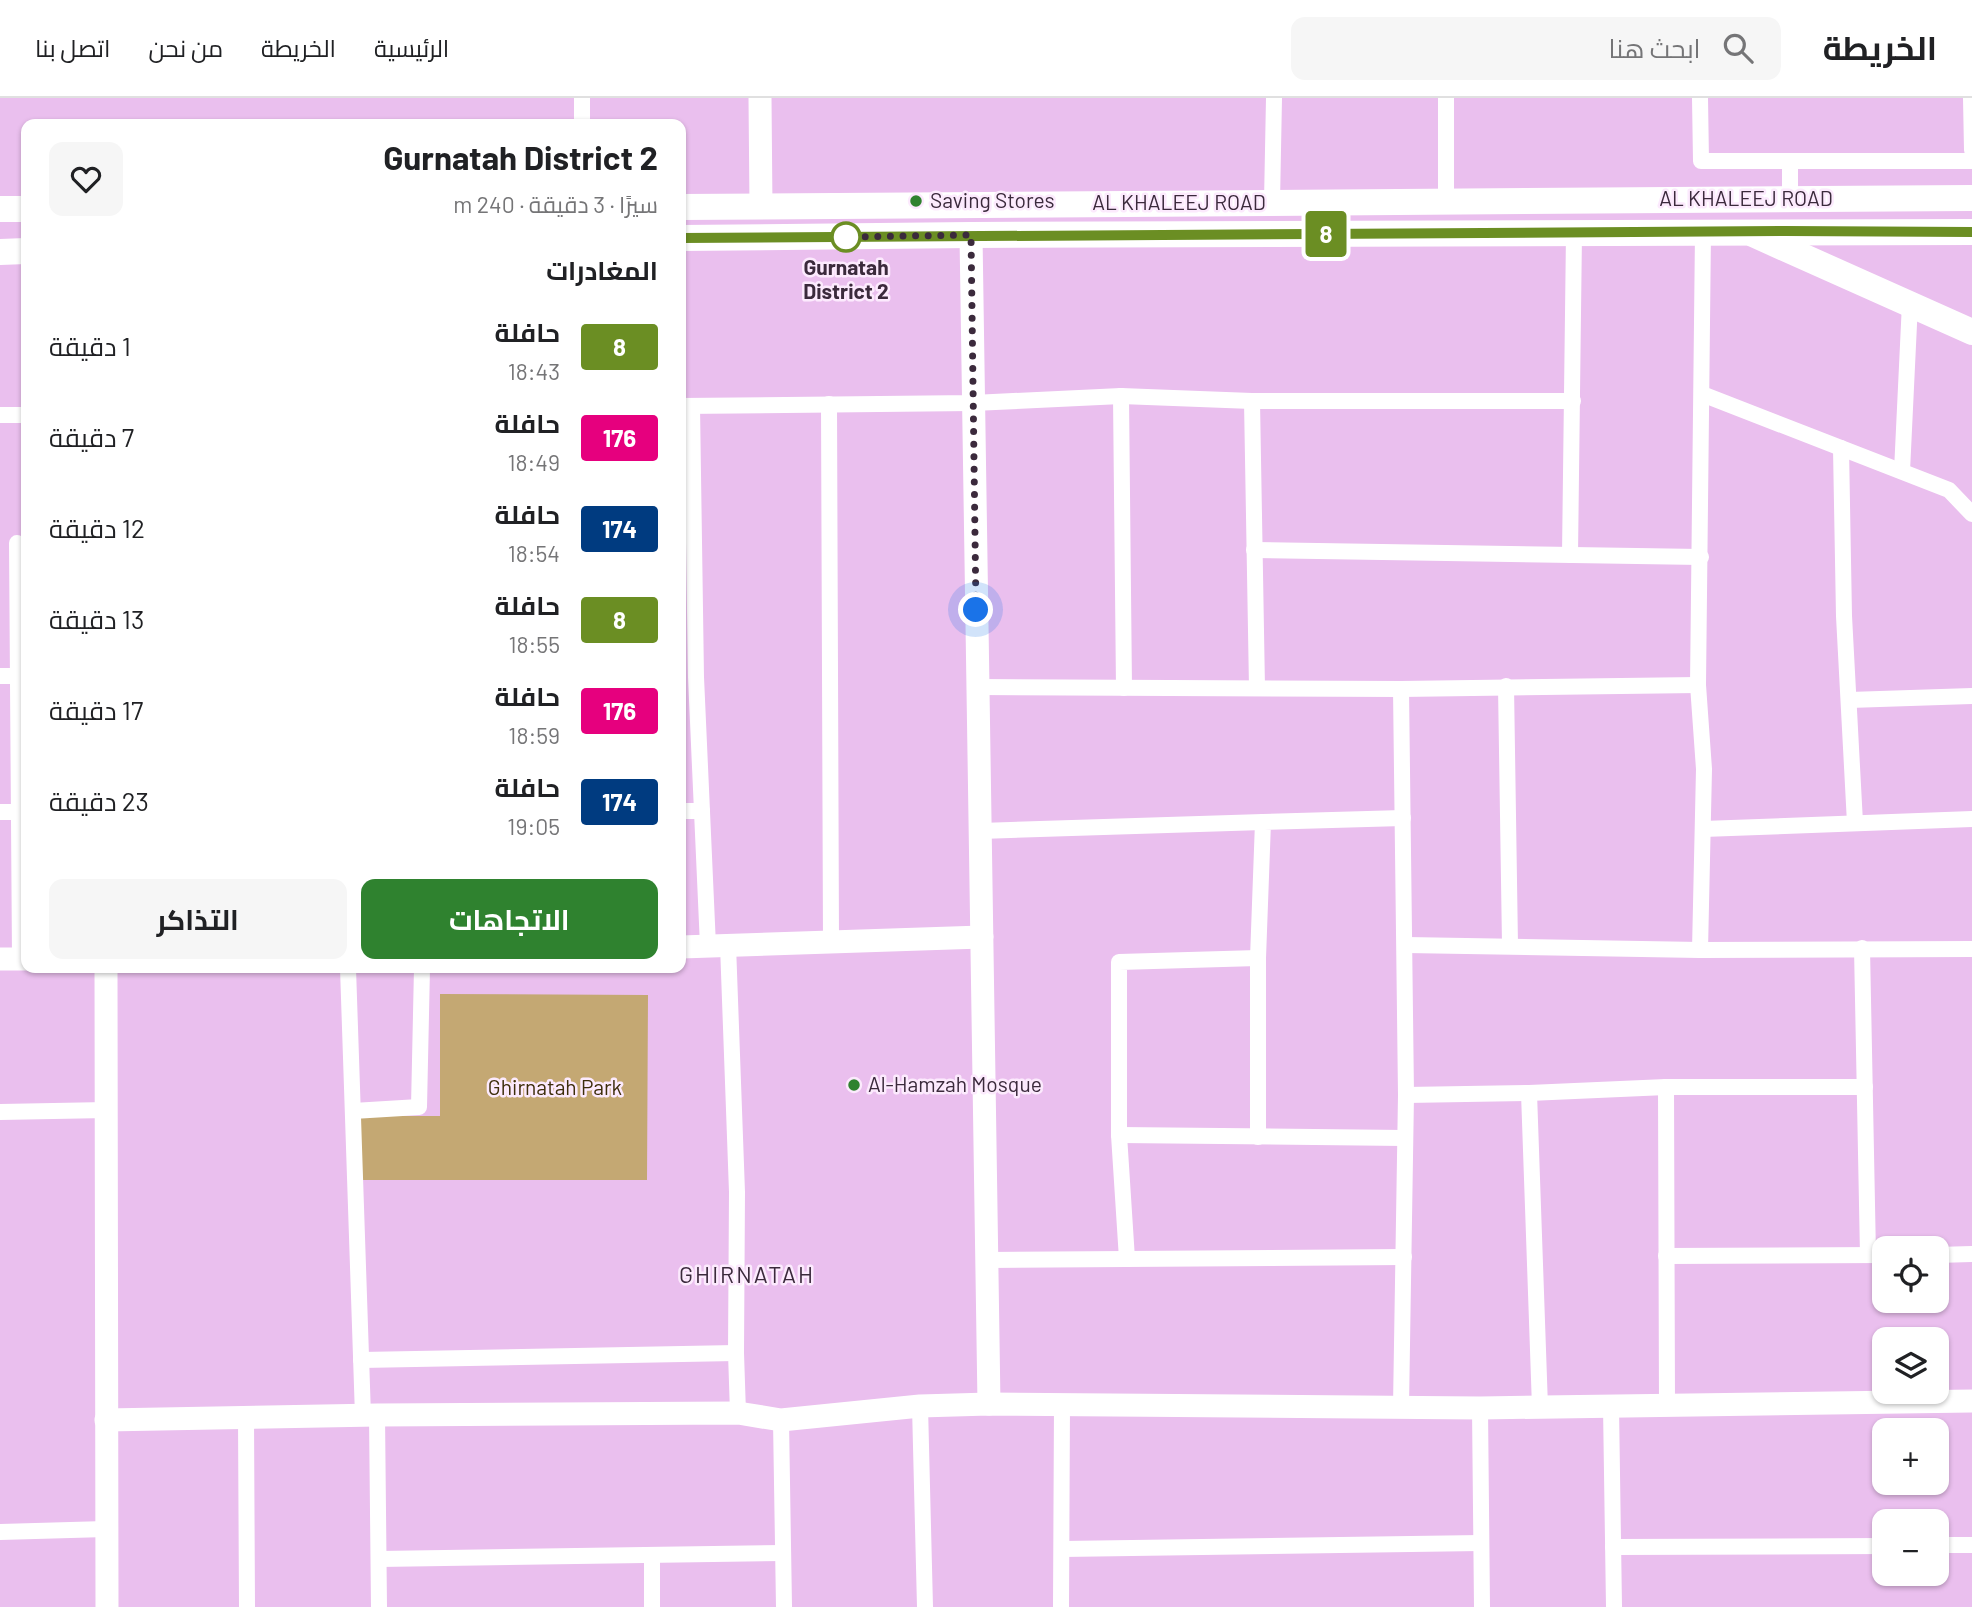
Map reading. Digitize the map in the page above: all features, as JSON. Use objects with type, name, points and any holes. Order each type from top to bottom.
[{"type":"main road","name":"AL KHALEEJ ROAD","points":[[686,207],[1972,198]]},
{"type":"main road","points":[[0,209],[21,209]]},
{"type":"main road","points":[[1747,231],[1972,332]]},
{"type":"main road","name":"AL KHALEEJ ROAD","points":[[686,238],[1972,232]]},
{"type":"main road","points":[[0,251],[21,251]]},
{"type":"street","points":[[582,98],[582,119]]},
{"type":"street","points":[[760,98],[761,206]]},
{"type":"street","points":[[1272,202],[1274,98]]},
{"type":"street","points":[[1446,98],[1447,201]]},
{"type":"street","points":[[1700,98],[1701,161],[1972,161]]},
{"type":"street","points":[[1971,98],[1972,149]]},
{"type":"street","points":[[1790,162],[1790,198]]},
{"type":"street","points":[[1700,950],[1703,769],[1698,685],[1703,232]]},
{"type":"street","points":[[1570,555],[1574,233]]},
{"type":"street","points":[[971,235],[989,1404]]},
{"type":"street","points":[[1902,471],[1910,303]]},
{"type":"street","points":[[1702,394],[1949,490],[1972,514]]},
{"type":"street","points":[[738,1413],[737,1192],[718,945],[688,677],[686,406],[973,403],[1121,396],[1252,401],[1573,401]]},
{"type":"street","points":[[1121,396],[1124,688]]},
{"type":"street","points":[[1252,401],[1257,688]]},
{"type":"street","points":[[829,404],[831,940]]},
{"type":"street","points":[[0,415],[21,415]]},
{"type":"street","points":[[1842,448],[1844,616],[1855,823]]},
{"type":"street","points":[[0,543],[21,543]]},
{"type":"street","points":[[1254,550],[1701,557]]},
{"type":"street","points":[[15,959],[21,576]]},
{"type":"street","points":[[0,676],[18,676]]},
{"type":"street","points":[[978,687],[1401,689],[1698,685]]},
{"type":"street","points":[[1506,687],[1510,945]]},
{"type":"street","points":[[1401,689],[1406,945],[1401,1407]]},
{"type":"street","points":[[1849,700],[1972,696]]},
{"type":"street","points":[[686,811],[702,811]]},
{"type":"street","points":[[0,813],[19,812]]},
{"type":"street","points":[[980,831],[1403,818]]},
{"type":"street","points":[[1703,829],[1972,819]]},
{"type":"street","points":[[1258,1137],[1258,958],[1263,822]]},
{"type":"street","points":[[686,947],[982,937]]},
{"type":"street","points":[[1406,945],[1700,950],[1972,949]]},
{"type":"street","points":[[1862,948],[1865,1087],[1876,1236]]},
{"type":"street","points":[[1127,1259],[1119,1135],[1119,962],[1258,958]]},
{"type":"street","points":[[106,973],[107,1607]]},
{"type":"street","points":[[348,973],[361,1360],[370,1415],[379,1559],[379,1607]]},
{"type":"street","points":[[353,1111],[419,1107],[422,973]]},
{"type":"street","points":[[1406,1095],[1666,1087],[1865,1087]]},
{"type":"street","points":[[1666,1087],[1667,1405]]},
{"type":"street","points":[[1530,1093],[1541,1407]]},
{"type":"street","points":[[0,1112],[107,1110]]},
{"type":"street","points":[[1119,1135],[1404,1138]]},
{"type":"street","points":[[1949,1255],[1972,1254]]},
{"type":"street","points":[[1666,1256],[1872,1255]]},
{"type":"street","points":[[987,1260],[1404,1257]]},
{"type":"street","points":[[361,1360],[736,1353]]},
{"type":"street","points":[[106,1420],[738,1413],[781,1420],[920,1406],[989,1404],[1480,1408],[1972,1401]]},
{"type":"street","points":[[1062,1405],[1062,1607]]},
{"type":"street","points":[[920,1406],[925,1607]]},
{"type":"street","points":[[1611,1406],[1614,1607]]},
{"type":"street","points":[[1480,1408],[1482,1607]]},
{"type":"street","points":[[246,1418],[247,1607]]},
{"type":"street","points":[[781,1420],[784,1607]]},
{"type":"street","points":[[0,1532],[106,1529]]},
{"type":"street","points":[[1062,1549],[1482,1543]]},
{"type":"street","points":[[1949,1545],[1972,1545]]},
{"type":"street","points":[[1613,1547],[1872,1546]]},
{"type":"street","points":[[379,1559],[783,1553]]},
{"type":"street","points":[[652,1555],[652,1607]]},
{"type":"green space","name":"Ghirnatah Park","points":[[440,994],[648,995],[647,1180],[361,1180],[361,1116],[440,1116]]},
{"type":"bus line","name":"8","points":[[686,238],[1972,232]]},
{"type":"place","name":"Saving Stores","points":[[916,201]]},
{"type":"place","name":"Gurnatah District 2","points":[[846,237]]},
{"type":"place","name":"Al-Hamzah Mosque","points":[[854,1085]]},
{"type":"district","name":"GHIRNATAH","points":[[747,1275]]},
{"type":"route","points":[[846,237],[843,237],[971,235],[976,610]]}]
